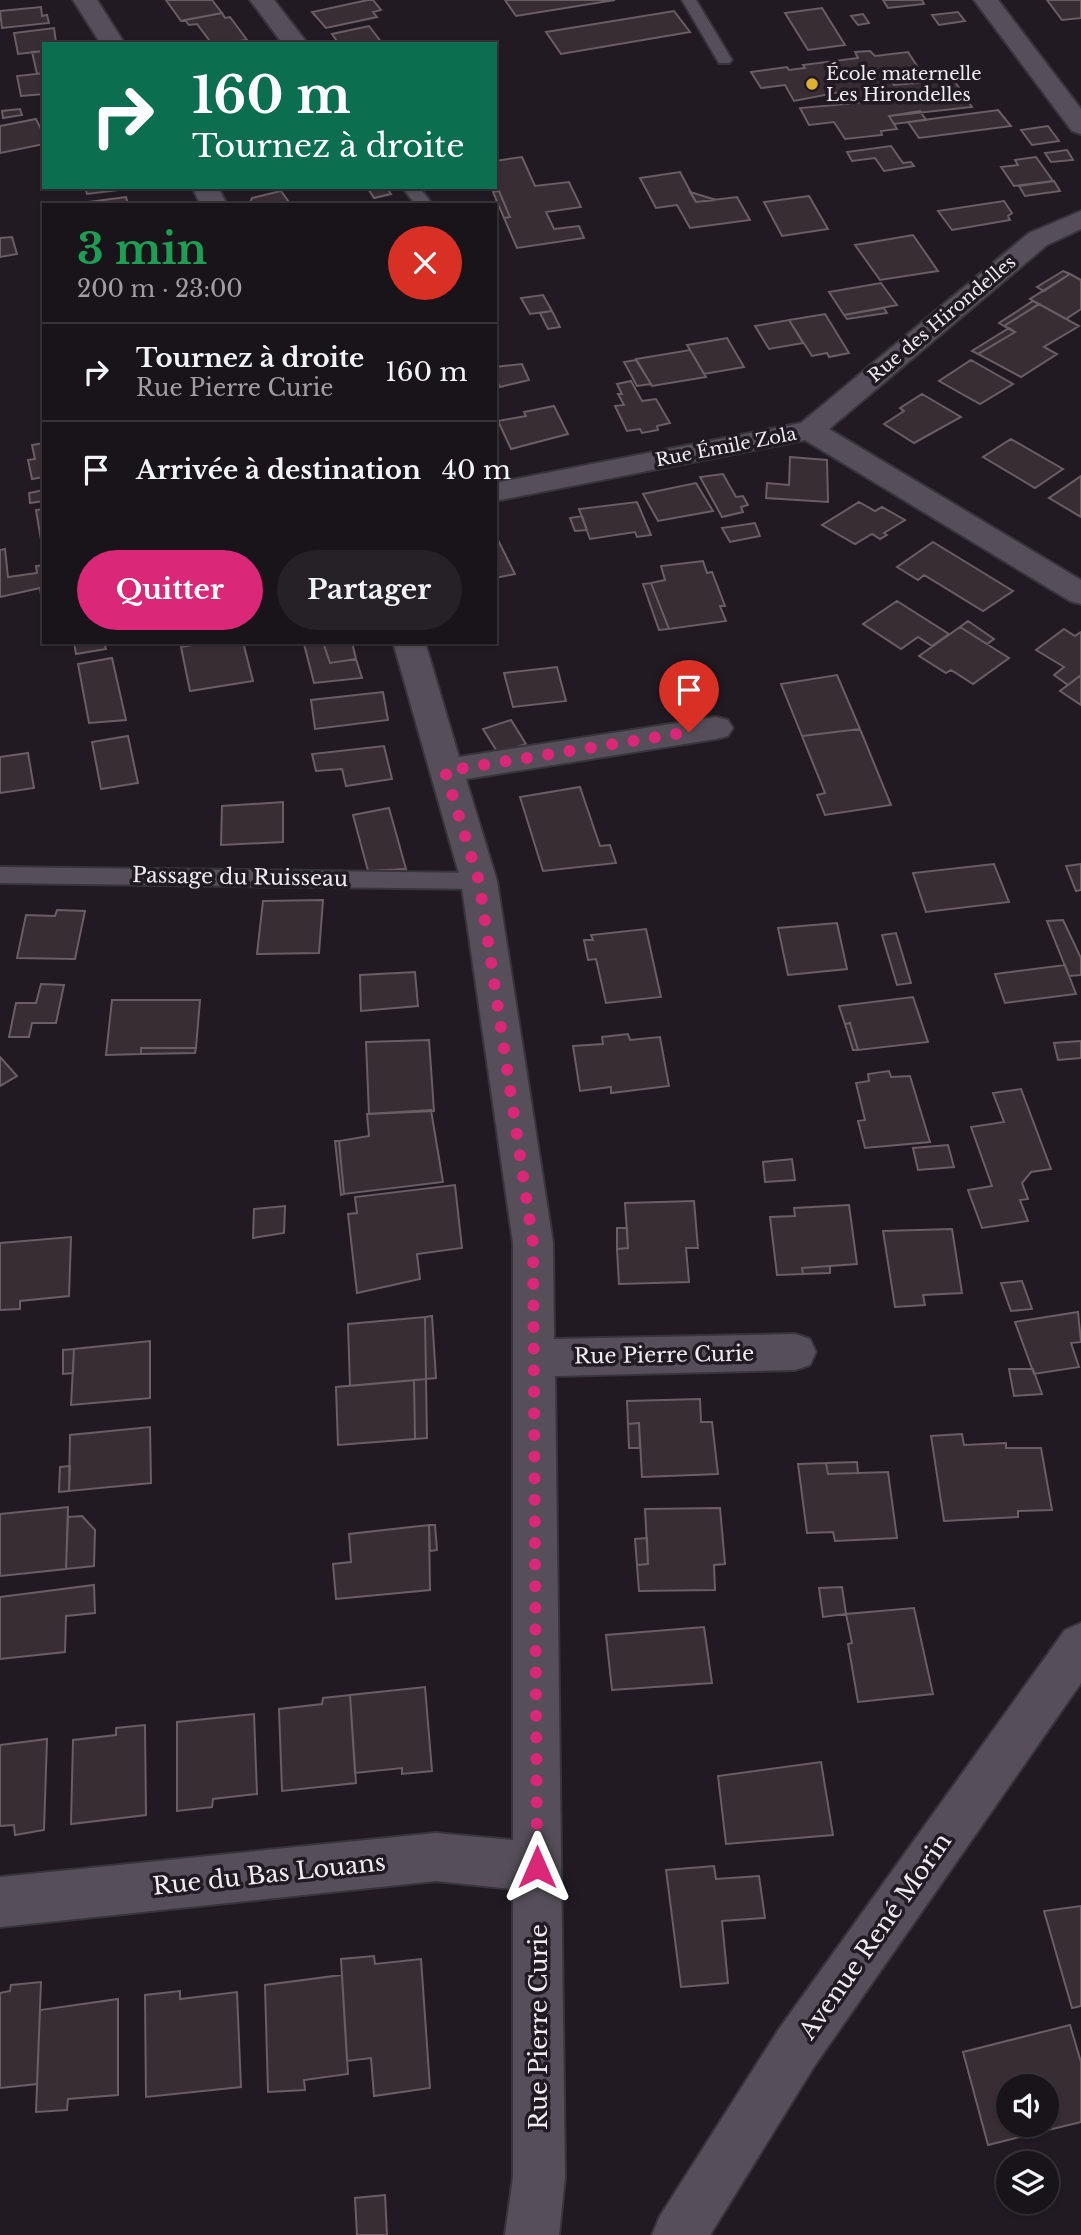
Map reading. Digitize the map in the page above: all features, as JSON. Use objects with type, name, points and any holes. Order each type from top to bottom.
[{"type":"street","points":[[85,0],[112,42]]},
{"type":"street","points":[[262,0],[294,42]]},
{"type":"street","points":[[986,0],[1072,98],[1081,126]]},
{"type":"street","name":"Rue des Hirondelles","points":[[810,430],[1038,239],[1081,219]]},
{"type":"street","name":"Rue Émile Zola","points":[[497,492],[810,430],[1081,594]]},
{"type":"street","name":"Rue Pierre Curie","points":[[410,644],[479,881],[533,1243],[539,2177],[532,2235]]},
{"type":"street","points":[[445,771],[716,728]]},
{"type":"street","name":"Rue Pierre Curie","points":[[534,1357],[795,1352]]},
{"type":"street","name":"Avenue René Morin","points":[[679,2235],[797,2047],[1081,1645]]},
{"type":"street","name":"Rue du Bas Louans","points":[[0,1902],[436,1857],[537,1867]]},
{"type":"lane","points":[[689,0],[724,60]]},
{"type":"lane","points":[[412,189],[423,203]]},
{"type":"lane","name":"Passage du Ruisseau","points":[[0,874],[479,881]]},
{"type":"building","points":[[166,0],[212,0],[222,13],[181,21]]},
{"type":"building","points":[[373,0],[381,10],[373,12],[377,17],[326,28],[312,12]]},
{"type":"building","points":[[505,0],[615,0],[516,16]]},
{"type":"building","points":[[883,0],[922,0],[924,4],[888,8]]},
{"type":"building","points":[[1047,0],[1081,0],[1081,18],[1062,20]]},
{"type":"building","points":[[41,7],[42,16],[47,15],[49,23],[2,28],[0,11]]},
{"type":"building","points":[[822,8],[845,45],[808,50],[785,13]]},
{"type":"building","points":[[674,11],[690,32],[561,54],[546,32]]},
{"type":"building","points":[[958,12],[965,21],[939,25],[932,15]]},
{"type":"building","points":[[222,13],[225,18],[230,17],[247,40],[210,42],[197,24],[189,25],[185,20]]},
{"type":"building","points":[[863,14],[869,23],[858,25],[851,16]]},
{"type":"building","points":[[369,26],[381,42],[338,42],[332,34]]},
{"type":"building","points":[[54,28],[56,42],[42,42],[42,51],[18,54],[14,33]]},
{"type":"building","points":[[42,51],[42,73],[37,74],[32,52]]},
{"type":"building","points":[[870,51],[875,56],[908,52],[919,69],[887,74],[894,85],[917,83],[915,79],[951,76],[972,107],[889,116],[897,129],[881,131],[882,135],[845,139],[834,122],[809,125],[800,108],[858,103],[850,90],[794,101],[785,85],[761,88],[751,72],[787,67],[789,70],[805,68],[803,65],[858,58],[855,52]]},
{"type":"building","points":[[42,73],[42,94],[21,96],[17,76]]},
{"type":"building","points":[[20,109],[22,115],[3,118],[2,111]]},
{"type":"building","points":[[998,110],[1011,126],[919,138],[908,122]]},
{"type":"building","points":[[920,111],[926,120],[894,124],[889,116]]},
{"type":"building","points":[[36,119],[42,131],[42,144],[0,153],[0,126]]},
{"type":"building","points":[[1048,126],[1059,141],[1032,145],[1021,130]]},
{"type":"building","points":[[891,146],[903,163],[911,162],[914,166],[884,171],[875,158],[852,161],[847,152]]},
{"type":"building","points":[[1067,150],[1073,160],[1051,162],[1045,153]]},
{"type":"building","points":[[522,157],[535,186],[569,182],[581,207],[546,212],[554,229],[579,226],[584,238],[517,248],[504,218],[510,217],[499,191],[493,192],[492,189],[497,189],[497,161]]},
{"type":"building","points":[[1036,157],[1053,181],[1014,186],[1001,167],[1018,165],[1015,160]]},
{"type":"building","points":[[680,172],[696,202],[737,197],[750,220],[690,228],[677,205],[656,208],[640,178]]},
{"type":"building","points":[[1054,181],[1060,191],[1025,196],[1019,186]]},
{"type":"building","points":[[86,189],[126,189],[87,194]]},
{"type":"building","points":[[368,189],[387,189],[391,194],[374,198]]},
{"type":"building","points":[[281,191],[290,203],[250,203],[252,198]]},
{"type":"building","points":[[499,191],[510,217],[504,218],[493,192]]},
{"type":"building","points":[[690,192],[716,200],[696,202]]},
{"type":"building","points":[[809,196],[828,229],[782,236],[764,202]]},
{"type":"building","points":[[126,197],[128,203],[81,203]]},
{"type":"building","points":[[1004,201],[1012,213],[1008,216],[1010,220],[952,230],[938,211]]},
{"type":"building","points":[[913,235],[938,271],[880,280],[855,245]]},
{"type":"building","points":[[12,237],[17,254],[0,257],[0,238]]},
{"type":"building","points":[[1063,271],[1070,274],[1044,291],[1037,287]]},
{"type":"building","points":[[1070,274],[1081,280],[1081,309],[1066,319],[1030,299]]},
{"type":"building","points":[[881,283],[897,305],[844,315],[829,292]]},
{"type":"building","points":[[543,295],[552,311],[530,314],[521,298]]},
{"type":"building","points":[[1033,301],[1039,304],[1004,326],[999,323]]},
{"type":"building","points":[[1039,304],[1079,326],[1044,347],[1057,354],[1021,377],[978,354],[1015,332],[1004,326]]},
{"type":"building","points":[[884,308],[887,313],[847,319],[844,315]]},
{"type":"building","points":[[552,311],[560,327],[548,329],[540,313]]},
{"type":"building","points":[[825,314],[849,353],[829,357],[827,353],[812,356],[789,320]]},
{"type":"building","points":[[789,320],[803,343],[769,349],[755,326]]},
{"type":"building","points":[[1009,328],[1015,332],[978,354],[972,351]]},
{"type":"building","points":[[727,338],[744,367],[704,374],[687,345]]},
{"type":"building","points":[[690,350],[706,377],[652,386],[636,359]]},
{"type":"building","points":[[636,360],[651,384],[637,386],[624,362]]},
{"type":"building","points":[[971,360],[1013,384],[980,404],[939,381]]},
{"type":"building","points":[[522,364],[529,380],[500,387],[497,367]]},
{"type":"building","points":[[631,381],[642,401],[656,399],[670,423],[657,426],[658,430],[642,433],[640,429],[627,431],[615,406],[624,405],[618,394],[622,394],[617,384]]},
{"type":"building","points":[[922,394],[961,417],[914,443],[884,424],[904,411],[900,408]]},
{"type":"building","points":[[554,406],[568,434],[511,449],[498,421],[526,416],[524,412]]},
{"type":"building","points":[[1011,439],[1063,469],[1035,488],[983,457]]},
{"type":"building","points":[[42,443],[42,477],[32,479],[28,460],[35,459],[32,445]]},
{"type":"building","points":[[790,457],[827,460],[828,502],[766,498],[767,483],[789,485]]},
{"type":"building","points":[[723,474],[736,497],[743,496],[748,505],[741,507],[743,512],[722,517],[700,477]]},
{"type":"building","points":[[1081,476],[1081,517],[1049,498]]},
{"type":"building","points":[[696,483],[713,511],[658,521],[643,494]]},
{"type":"building","points":[[42,490],[42,501],[30,503],[29,493]]},
{"type":"building","points":[[637,502],[651,535],[637,537],[635,532],[590,539],[579,509]]},
{"type":"building","points":[[859,502],[875,511],[882,507],[905,520],[884,533],[887,535],[880,539],[872,534],[855,544],[822,525]]},
{"type":"building","points":[[42,509],[42,540],[41,540],[36,510]]},
{"type":"building","points":[[582,516],[587,530],[575,531],[570,518]]},
{"type":"building","points":[[755,523],[760,536],[730,542],[722,528]]},
{"type":"building","points":[[497,538],[515,574],[497,578]]},
{"type":"building","points":[[933,542],[1013,591],[983,611],[924,575],[918,580],[897,567]]},
{"type":"building","points":[[5,549],[8,577],[37,573],[36,566],[42,565],[42,595],[40,588],[0,597],[0,550]]},
{"type":"building","points":[[703,561],[707,573],[712,572],[725,606],[720,606],[726,621],[669,629],[651,583],[665,580],[661,566]]},
{"type":"building","points":[[651,583],[669,629],[659,630],[643,584]]},
{"type":"building","points":[[897,601],[949,634],[932,646],[918,637],[901,649],[863,624]]},
{"type":"building","points":[[968,621],[994,639],[987,644],[960,627]]},
{"type":"building","points":[[960,627],[1009,658],[973,684],[951,670],[946,673],[919,656]]},
{"type":"building","points":[[1064,629],[1075,636],[1081,632],[1081,675],[1068,685],[1054,675],[1064,667],[1036,650]]},
{"type":"building","points":[[74,644],[105,644],[106,649],[76,654]]},
{"type":"building","points":[[199,644],[244,644],[253,681],[190,691],[181,647]]},
{"type":"building","points":[[304,644],[324,644],[330,663],[356,659],[362,678],[314,683]]},
{"type":"building","points":[[324,644],[352,644],[356,659],[330,663]]},
{"type":"building","points":[[112,658],[126,720],[89,723],[78,664]]},
{"type":"building","points":[[557,667],[566,701],[513,707],[504,673]]},
{"type":"building","points":[[837,675],[860,729],[802,736],[781,684]]},
{"type":"building","points":[[1081,675],[1081,705],[1060,691]]},
{"type":"building","points":[[383,692],[388,720],[315,729],[311,700]]},
{"type":"building","points":[[511,720],[526,744],[498,753],[483,729]]},
{"type":"building","points":[[860,729],[891,805],[825,815],[817,795],[825,793],[802,736]]},
{"type":"building","points":[[128,736],[138,783],[101,789],[92,742]]},
{"type":"building","points":[[384,746],[392,779],[346,786],[342,769],[316,771],[312,754]]},
{"type":"building","points":[[28,753],[34,788],[0,793],[0,757]]},
{"type":"building","points":[[580,787],[600,846],[610,845],[616,863],[543,871],[520,797]]},
{"type":"building","points":[[283,802],[283,842],[221,845],[222,806]]},
{"type":"building","points":[[389,808],[406,869],[368,871],[353,815]]},
{"type":"building","points":[[994,864],[1009,902],[926,912],[913,873]]},
{"type":"building","points":[[1081,864],[1081,890],[1076,891],[1066,866]]},
{"type":"building","points":[[323,900],[319,953],[257,954],[263,901]]},
{"type":"building","points":[[57,910],[85,911],[75,959],[17,958],[26,915],[55,916]]},
{"type":"building","points":[[1063,920],[1081,958],[1081,975],[1069,976],[1047,921]]},
{"type":"building","points":[[837,923],[847,969],[788,975],[778,928]]},
{"type":"building","points":[[646,929],[661,997],[606,1003],[596,959],[588,960],[584,940],[593,940],[591,935]]},
{"type":"building","points":[[896,933],[911,983],[897,985],[882,935]]},
{"type":"building","points":[[1065,965],[1076,994],[1005,1003],[995,974]]},
{"type":"building","points":[[415,972],[418,1006],[361,1011],[360,975]]},
{"type":"building","points":[[41,984],[64,985],[56,1023],[32,1023],[29,1037],[9,1037],[16,1003],[36,1003]]},
{"type":"building","points":[[913,997],[928,1042],[858,1050],[850,1023],[845,1024],[839,1006]]},
{"type":"building","points":[[112,1000],[200,1000],[196,1048],[141,1048],[141,1054],[106,1055]]},
{"type":"building","points":[[850,1023],[858,1050],[853,1050],[845,1024]]},
{"type":"building","points":[[628,1034],[630,1040],[660,1037],[669,1086],[611,1093],[611,1087],[580,1091],[573,1046],[603,1044],[602,1037]]},
{"type":"building","points":[[429,1040],[434,1111],[369,1114],[366,1042]]},
{"type":"building","points":[[1081,1041],[1081,1058],[1058,1060],[1054,1043]]},
{"type":"building","points":[[141,1048],[196,1048],[195,1053],[141,1054]]},
{"type":"building","points":[[0,1057],[17,1076],[0,1086]]},
{"type":"building","points":[[889,1071],[891,1077],[910,1076],[930,1142],[865,1148],[858,1121],[865,1120],[856,1083],[869,1081],[868,1074]]},
{"type":"building","points":[[1021,1089],[1051,1169],[1031,1172],[1022,1183],[1028,1199],[1020,1200],[1028,1221],[982,1228],[968,1190],[992,1186],[971,1127],[1004,1122],[993,1093]]},
{"type":"building","points":[[431,1110],[443,1182],[344,1194],[339,1141],[369,1136],[367,1114]]},
{"type":"building","points":[[335,1141],[339,1141],[344,1194],[341,1195]]},
{"type":"building","points":[[948,1145],[954,1167],[918,1170],[913,1148]]},
{"type":"building","points":[[792,1159],[795,1180],[765,1182],[763,1162]]},
{"type":"building","points":[[455,1185],[462,1248],[417,1254],[420,1279],[357,1293],[348,1214],[357,1213],[355,1197]]},
{"type":"building","points":[[694,1201],[698,1248],[686,1248],[689,1282],[619,1284],[617,1249],[628,1248],[625,1203]]},
{"type":"building","points":[[849,1205],[857,1264],[802,1268],[803,1274],[777,1275],[770,1217],[795,1216],[794,1208]]},
{"type":"building","points":[[285,1206],[284,1233],[253,1238],[254,1209]]},
{"type":"building","points":[[617,1228],[627,1228],[628,1248],[617,1249]]},
{"type":"building","points":[[952,1229],[962,1293],[923,1295],[925,1305],[895,1307],[883,1231]]},
{"type":"building","points":[[71,1237],[69,1296],[20,1301],[20,1309],[0,1310],[0,1243]]},
{"type":"building","points":[[830,1266],[830,1273],[803,1274],[802,1268]]},
{"type":"building","points":[[1022,1281],[1032,1309],[1011,1311],[1001,1283]]},
{"type":"building","points":[[1078,1312],[1081,1342],[1071,1343],[1079,1367],[1034,1374],[1015,1322]]},
{"type":"building","points":[[432,1316],[436,1378],[426,1379],[425,1317]]},
{"type":"building","points":[[425,1317],[426,1379],[350,1386],[348,1324]]},
{"type":"building","points":[[150,1341],[150,1398],[71,1405],[74,1349]]},
{"type":"building","points":[[74,1349],[73,1373],[63,1374],[63,1350]]},
{"type":"building","points":[[1009,1369],[1033,1369],[1042,1394],[1014,1396]]},
{"type":"building","points":[[426,1379],[427,1438],[415,1439],[414,1380]]},
{"type":"building","points":[[414,1380],[415,1439],[338,1445],[336,1387]]},
{"type":"building","points":[[700,1399],[701,1422],[712,1422],[718,1474],[642,1477],[639,1423],[628,1424],[627,1401]]},
{"type":"building","points":[[639,1423],[640,1448],[629,1448],[628,1424]]},
{"type":"building","points":[[150,1427],[151,1483],[69,1491],[70,1435]]},
{"type":"building","points":[[962,1434],[964,1445],[1006,1443],[1006,1448],[1041,1448],[1052,1510],[1018,1511],[1018,1517],[944,1521],[931,1436]]},
{"type":"building","points":[[857,1462],[858,1473],[828,1474],[826,1463]]},
{"type":"building","points":[[826,1463],[828,1474],[888,1472],[897,1538],[835,1541],[833,1532],[807,1533],[798,1464]]},
{"type":"building","points":[[70,1466],[69,1491],[59,1492],[60,1467]]},
{"type":"building","points":[[68,1507],[66,1569],[0,1576],[0,1514]]},
{"type":"building","points":[[720,1508],[725,1564],[714,1565],[715,1590],[639,1591],[637,1565],[648,1564],[645,1509]]},
{"type":"building","points":[[82,1516],[95,1530],[94,1566],[66,1569],[68,1517]]},
{"type":"building","points":[[429,1525],[430,1590],[336,1599],[333,1564],[351,1562],[349,1534]]},
{"type":"building","points":[[429,1525],[435,1525],[437,1550],[430,1551]]},
{"type":"building","points":[[647,1538],[648,1564],[637,1565],[635,1539]]},
{"type":"building","points":[[94,1585],[95,1613],[66,1616],[65,1652],[0,1659],[0,1597]]},
{"type":"building","points":[[842,1587],[846,1614],[823,1617],[819,1588]]},
{"type":"building","points":[[914,1608],[933,1694],[858,1702],[846,1614]]},
{"type":"building","points":[[704,1627],[712,1683],[612,1690],[606,1635]]},
{"type":"building","points":[[425,1687],[432,1771],[402,1774],[402,1768],[355,1773],[350,1695]]},
{"type":"building","points":[[350,1695],[356,1783],[282,1791],[279,1709],[322,1704],[323,1698]]},
{"type":"building","points":[[254,1714],[257,1794],[213,1799],[212,1807],[177,1811],[177,1722]]},
{"type":"building","points":[[145,1725],[146,1815],[71,1824],[73,1740],[116,1735],[116,1728]]},
{"type":"building","points":[[47,1739],[44,1830],[15,1835],[14,1825],[0,1826],[0,1745]]},
{"type":"building","points":[[821,1762],[833,1835],[726,1844],[718,1776]]},
{"type":"building","points":[[714,1866],[716,1879],[759,1876],[765,1918],[722,1921],[728,1983],[681,1987],[666,1870]]},
{"type":"building","points":[[1081,1906],[1081,2006],[1072,2008],[1044,1911]]},
{"type":"building","points":[[374,1956],[375,1964],[421,1959],[430,2088],[374,2096],[371,2058],[347,2061],[341,1959]]},
{"type":"building","points":[[342,1975],[348,2074],[304,2080],[305,2090],[268,2092],[265,1985]]},
{"type":"building","points":[[41,1982],[37,2084],[0,2088],[0,1993],[10,1991],[11,1985]]},
{"type":"building","points":[[180,1991],[180,1999],[237,1992],[241,2087],[146,2097],[145,1995]]},
{"type":"building","points":[[118,1999],[118,2095],[68,2099],[67,2110],[36,2112],[40,2010]]},
{"type":"building","points":[[1070,2025],[1081,2062],[1081,2122],[1059,2127],[1059,2074],[996,2074],[996,2137],[1020,2137],[988,2145],[963,2052]]},
{"type":"building","points":[[385,2195],[387,2235],[357,2235],[355,2198]]},
{"type":"place","name":"École maternelle Les Hirondelles","points":[[812,84]]},
{"type":"route","points":[[537,1867],[533,1243],[479,881],[445,771],[689,732]]}]
